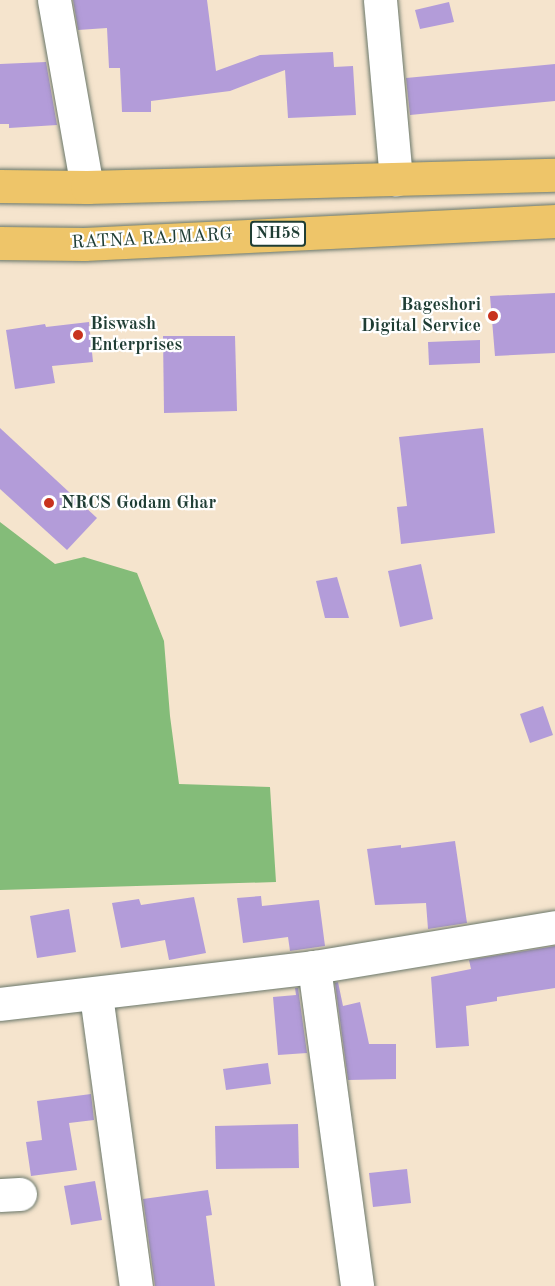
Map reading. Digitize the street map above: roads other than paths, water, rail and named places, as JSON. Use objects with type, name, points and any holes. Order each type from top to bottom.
[{"type":"highway","points":[[0,186],[87,187],[555,175]]},
{"type":"highway","name":"RATNA RAJMARG","points":[[0,243],[84,244],[555,221]]},
{"type":"street","points":[[54,0],[87,187]]},
{"type":"street","points":[[380,0],[396,179]]},
{"type":"street","points":[[0,1004],[96,995],[314,967],[555,927]]},
{"type":"street","points":[[314,967],[357,1286]]},
{"type":"street","points":[[96,995],[135,1286]]},
{"type":"place","name":"Bageshori Digital Service","points":[[493,316]]},
{"type":"place","name":"Biswash Enterprises","points":[[78,335]]},
{"type":"place","name":"NRCS Godam Ghar","points":[[49,503]]}]
